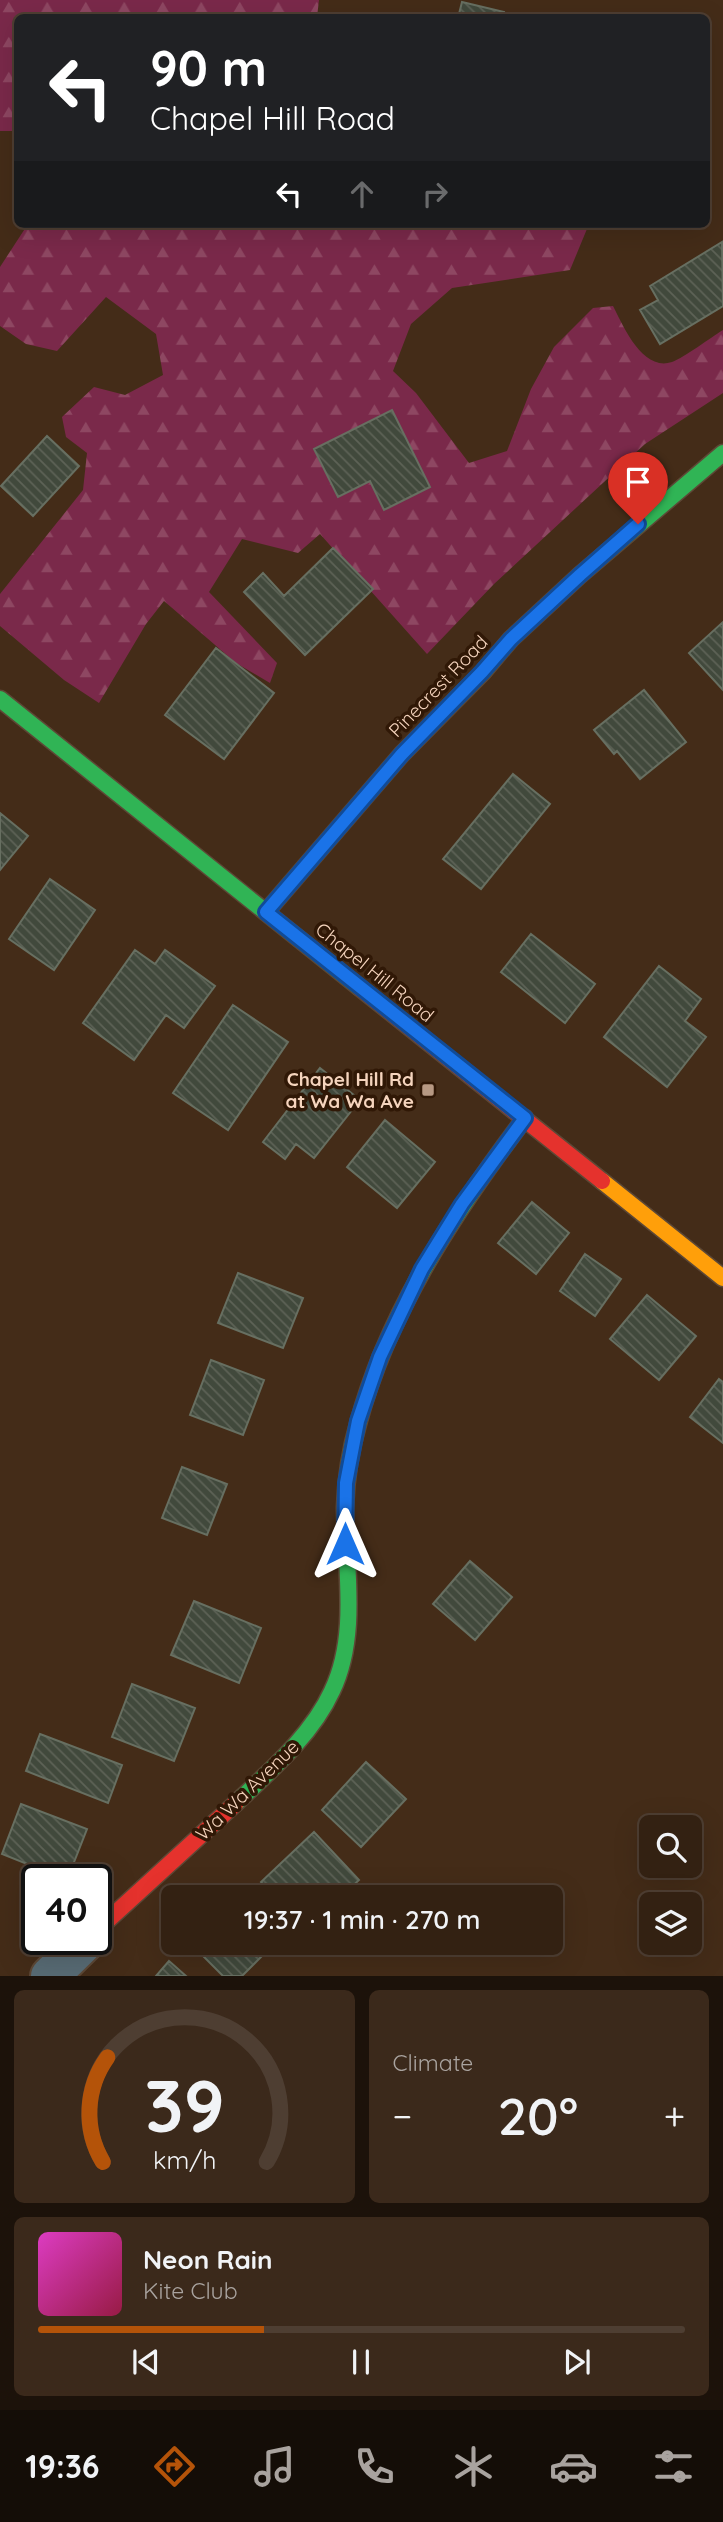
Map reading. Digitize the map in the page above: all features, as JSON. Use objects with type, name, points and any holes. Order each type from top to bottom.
[{"type":"street","name":"Pinecrest Road","points":[[266,912],[402,754],[511,639],[580,575],[723,453]]},
{"type":"street","name":"Chapel Hill Road","points":[[0,699],[723,1279]]},
{"type":"street","name":"Wa Wa Avenue","points":[[112,1916],[248,1793],[297,1742],[332,1692],[344,1662],[347,1615],[346,1483],[358,1421],[380,1357],[422,1269],[462,1204],[525,1118]]},
{"type":"street","points":[[50,1976],[72,1955]]},
{"type":"green space","points":[[0,0],[319,0],[317,14],[14,14],[14,131],[0,131]]},
{"type":"green space","points":[[25,228],[587,228],[570,270],[452,288],[411,324],[393,371],[416,393],[469,463],[507,451],[531,389],[554,347],[593,308],[613,306],[635,345],[643,354],[661,363],[677,360],[723,330],[723,393],[645,444],[494,584],[427,654],[320,534],[298,553],[242,539],[209,592],[277,663],[270,683],[236,663],[164,601],[146,624],[99,703],[64,680],[0,626],[0,594],[83,490],[87,453],[66,437],[62,417],[94,387],[125,395],[163,375],[156,334],[106,297],[57,351],[26,344],[0,326],[0,267]]},
{"type":"building","points":[[462,2],[504,12],[504,14],[459,14]]},
{"type":"building","points":[[722,242],[723,306],[660,344],[640,310],[658,300],[650,286]]},
{"type":"building","points":[[392,410],[430,487],[384,510],[370,481],[338,497],[314,449]]},
{"type":"building","points":[[47,436],[79,466],[33,516],[1,486]]},
{"type":"building","points":[[333,548],[373,589],[305,655],[244,592],[263,573],[284,596]]},
{"type":"building","points":[[723,622],[723,690],[689,653]]},
{"type":"building","points":[[216,648],[274,693],[224,759],[165,715]]},
{"type":"building","points":[[644,690],[686,742],[640,779],[617,751],[614,754],[594,730]]},
{"type":"building","points":[[513,774],[550,804],[481,889],[443,859]]},
{"type":"building","points":[[0,813],[28,836],[0,870]]},
{"type":"building","points":[[50,879],[95,910],[54,970],[9,939]]},
{"type":"building","points":[[531,934],[595,984],[565,1023],[501,972]]},
{"type":"building","points":[[135,950],[155,964],[165,950],[215,986],[184,1028],[166,1015],[134,1060],[83,1023]]},
{"type":"building","points":[[659,966],[701,999],[685,1021],[706,1037],[667,1087],[604,1037]]},
{"type":"building","points":[[233,1005],[288,1042],[228,1130],[173,1093]]},
{"type":"building","points":[[320,1068],[360,1100],[314,1158],[296,1144],[285,1159],[263,1142]]},
{"type":"building","points":[[385,1120],[435,1162],[397,1208],[347,1167]]},
{"type":"building","points":[[532,1202],[569,1233],[536,1274],[498,1243]]},
{"type":"building","points":[[585,1254],[621,1279],[595,1316],[560,1291]]},
{"type":"building","points":[[238,1273],[303,1298],[283,1348],[218,1323]]},
{"type":"building","points":[[647,1295],[696,1336],[659,1380],[610,1339]]},
{"type":"building","points":[[211,1360],[264,1380],[243,1435],[190,1415]]},
{"type":"building","points":[[719,1379],[723,1382],[723,1443],[690,1417]]},
{"type":"building","points":[[182,1467],[227,1484],[207,1535],[162,1518]]},
{"type":"building","points":[[470,1561],[512,1597],[475,1640],[433,1604]]},
{"type":"building","points":[[194,1601],[261,1628],[239,1683],[171,1655]]},
{"type":"building","points":[[132,1684],[195,1708],[174,1761],[112,1737]]},
{"type":"building","points":[[40,1734],[122,1765],[108,1803],[26,1771]]},
{"type":"building","points":[[366,1762],[406,1799],[361,1847],[322,1810]]},
{"type":"building","points":[[21,1804],[87,1829],[73,1864],[27,1864],[2,1854]]},
{"type":"building","points":[[314,1832],[359,1880],[354,1885],[264,1885],[261,1882]]},
{"type":"building","points":[[202,1955],[263,1955],[242,1976],[223,1976]]},
{"type":"building","points":[[169,1961],[186,1976],[156,1976]]},
{"type":"traffic: fast","points":[[266,912],[402,754],[483,672],[511,639],[580,575],[723,453]]},
{"type":"traffic: fast","points":[[0,699],[359,987]]},
{"type":"traffic: fast","points":[[236,1803],[302,1737],[332,1691],[340,1669],[348,1624],[345,1507],[347,1476],[355,1434],[371,1382],[387,1341],[427,1263],[474,1189],[525,1118]]},
{"type":"traffic: slow","points":[[602,1181],[723,1278]]},
{"type":"traffic: jam","points":[[359,987],[602,1181]]},
{"type":"traffic: jam","points":[[112,1916],[236,1803]]},
{"type":"place","name":"Chapel Hill Rd at Wa Wa Ave","points":[[428,1090]]},
{"type":"route","points":[[345,1544],[346,1483],[358,1421],[380,1357],[422,1269],[462,1204],[525,1118],[266,912],[402,754],[511,639],[638,524]]}]
